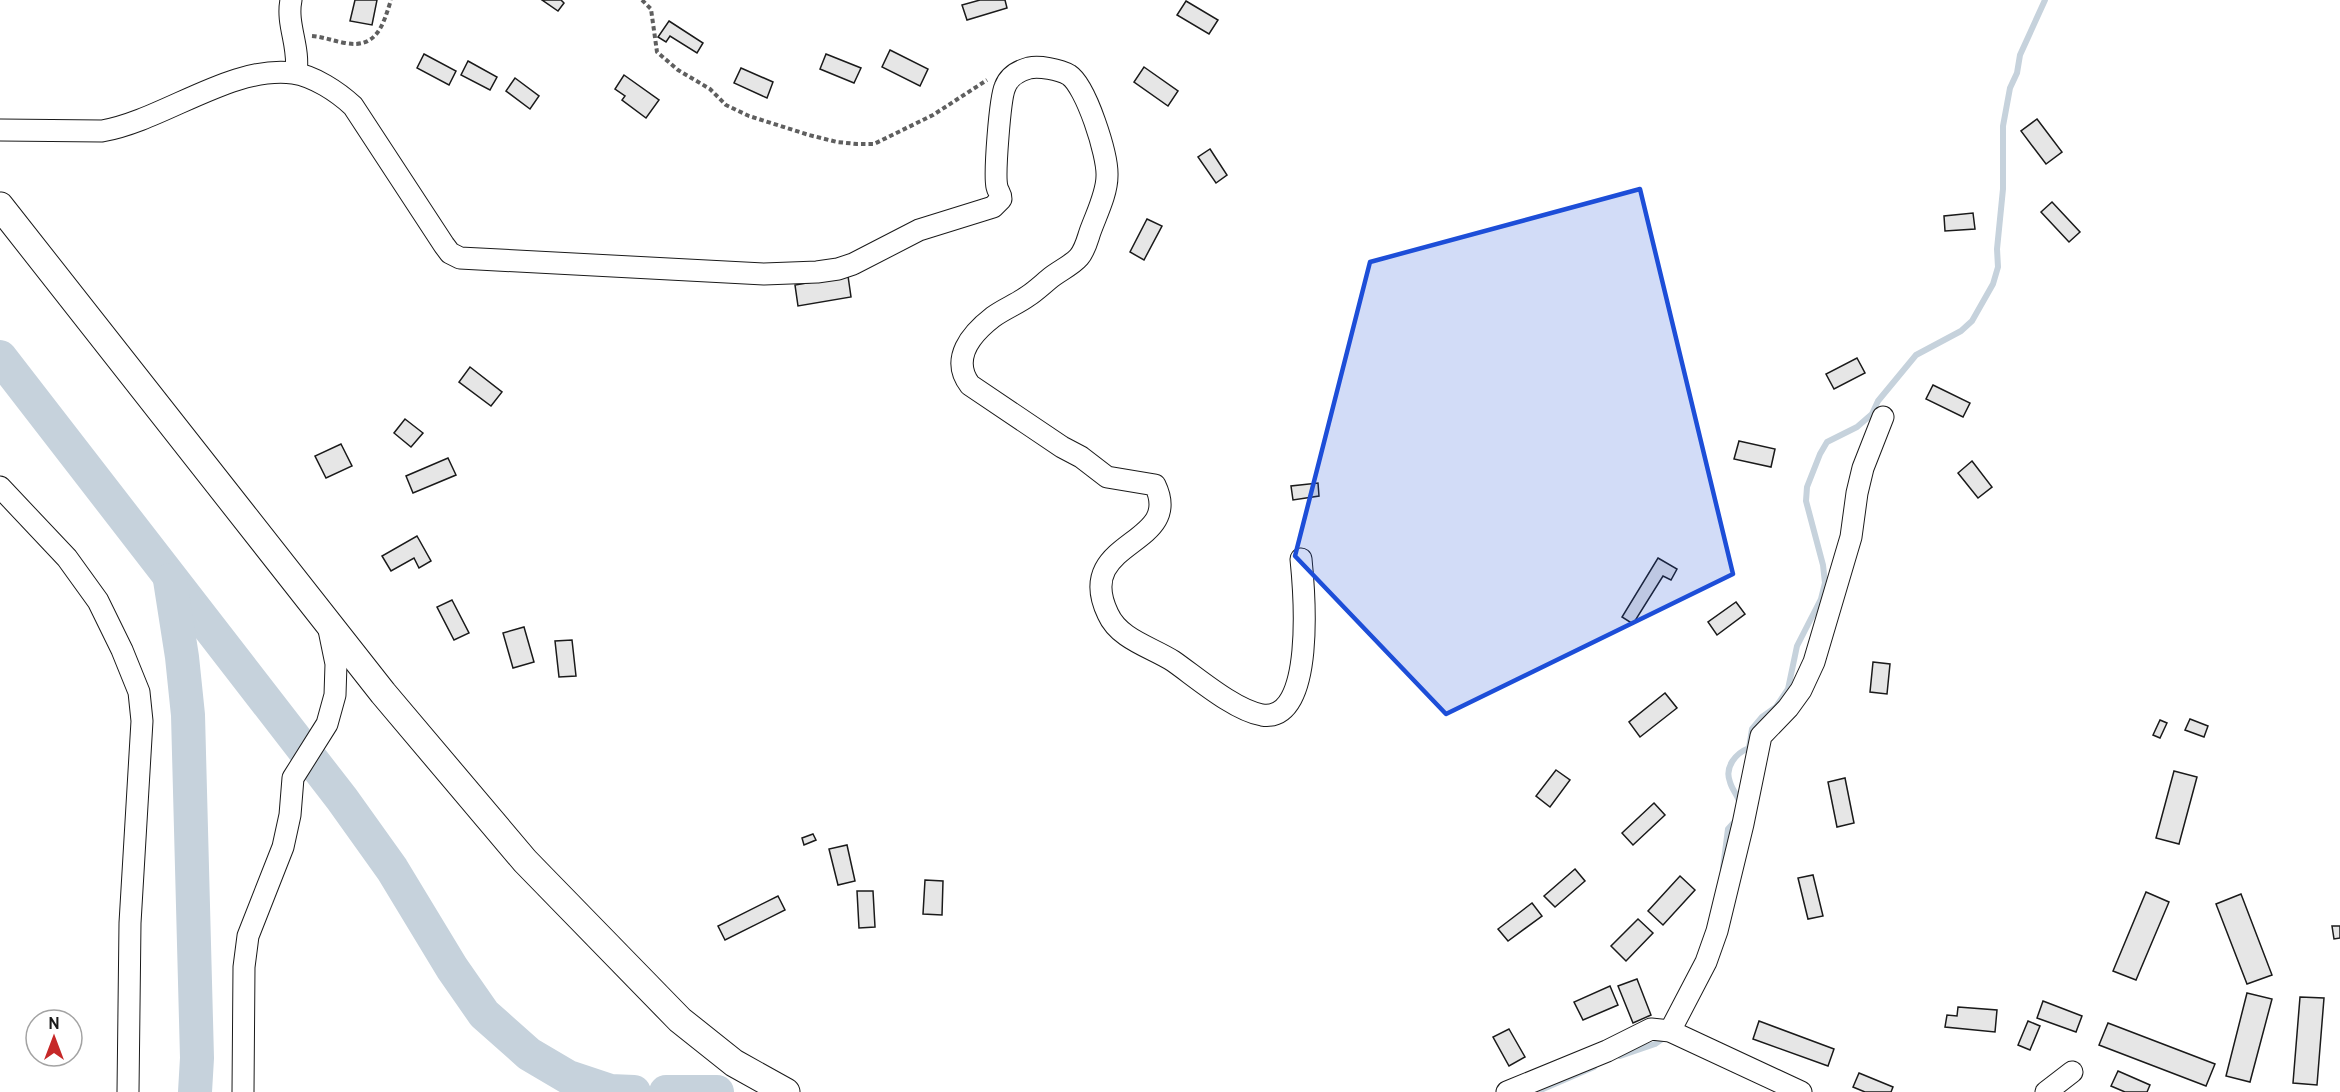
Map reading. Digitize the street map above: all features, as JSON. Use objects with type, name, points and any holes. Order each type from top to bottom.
[{"type":"main road","points":[[0,206],[383,693],[525,861],[680,1020],[734,1063],[786,1092]]},
{"type":"street","points":[[291,0],[290,14],[298,57],[296,73]]},
{"type":"street","points":[[0,130],[102,131],[115,129],[132,124],[210,90],[247,78],[264,73],[296,73],[335,92],[353,105],[444,245],[450,253],[460,258],[764,274],[838,269],[853,264],[919,230],[993,207],[1001,199],[1001,193],[997,188],[998,137],[1004,89],[1008,80],[1019,71],[1034,67],[1055,70],[1070,75],[1083,93],[1095,123],[1108,174],[1105,188],[1085,248],[1078,258],[1028,297],[994,316],[976,333],[963,354],[960,366],[963,376],[970,385],[1062,447],[1081,457],[1107,477],[1155,485],[1161,496],[1161,511],[1153,525],[1142,536],[1112,557],[1102,581],[1102,597],[1108,615],[1122,632],[1174,661],[1197,680],[1261,715],[1274,715],[1284,709],[1295,692],[1305,624],[1301,559]]},
{"type":"street","points":[[1670,1030],[1706,962],[1717,931],[1743,824],[1761,736],[1788,708],[1801,690],[1814,662],[1851,537],[1863,468],[1883,417]]},
{"type":"street","points":[[0,487],[67,558],[98,601],[139,692],[142,721],[130,923],[128,1092],[120,1092]]},
{"type":"street","points":[[243,1092],[244,967],[248,936],[284,847],[290,815],[293,778],[327,724],[335,695],[336,664],[327,622]]},
{"type":"street","points":[[1507,1092],[1607,1051],[1651,1029],[1670,1030],[1801,1092]]},
{"type":"street","points":[[2046,1092],[2072,1072]]},
{"type":"path","points":[[295,43],[301,38],[311,36],[324,37],[347,44],[368,41],[377,35],[391,0]]},
{"type":"path","points":[[642,0],[651,9],[657,52],[678,70],[710,89],[726,105],[750,116],[837,142],[874,144],[933,115],[1011,65],[1019,71]]},
{"type":"highlighted area","points":[[1640,189],[1733,574],[1446,714],[1295,556],[1370,262]]},
{"type":"building","points":[[355,0],[377,0],[372,25],[350,21]]},
{"type":"building","points":[[542,0],[561,0],[564,3],[558,11]]},
{"type":"building","points":[[980,0],[1005,0],[1007,8],[967,20],[962,5]]},
{"type":"building","points":[[1186,1],[1218,20],[1209,34],[1177,15]]},
{"type":"building","points":[[669,21],[703,43],[697,53],[670,36],[666,42],[658,37]]},
{"type":"building","points":[[890,50],[928,69],[920,86],[882,67]]},
{"type":"building","points":[[424,54],[456,71],[449,85],[417,68]]},
{"type":"building","points":[[826,54],[861,68],[854,83],[820,69]]},
{"type":"building","points":[[468,61],[497,77],[490,90],[461,75]]},
{"type":"building","points":[[1144,67],[1178,91],[1168,106],[1134,82]]},
{"type":"building","points":[[741,68],[773,82],[767,98],[734,83]]},
{"type":"building","points":[[624,75],[659,100],[646,118],[622,100],[625,96],[615,89]]},
{"type":"building","points":[[515,78],[539,96],[530,109],[506,91]]},
{"type":"building","points":[[2037,119],[2062,152],[2046,164],[2021,131]]},
{"type":"building","points":[[1210,149],[1227,175],[1216,183],[1198,157]]},
{"type":"building","points":[[2052,202],[2080,232],[2069,242],[2041,212]]},
{"type":"building","points":[[1973,213],[1975,229],[1945,231],[1944,216]]},
{"type":"building","points":[[1147,219],[1162,226],[1144,260],[1130,252]]},
{"type":"building","points":[[848,276],[851,297],[798,306],[795,285]]},
{"type":"building","points":[[1857,358],[1865,373],[1834,389],[1826,374]]},
{"type":"building","points":[[470,367],[502,392],[491,406],[459,382]]},
{"type":"building","points":[[1933,385],[1970,403],[1963,417],[1926,399]]},
{"type":"building","points":[[405,419],[423,433],[411,447],[394,433]]},
{"type":"building","points":[[1739,441],[1775,449],[1771,467],[1734,459]]},
{"type":"building","points":[[341,444],[352,466],[326,478],[315,456]]},
{"type":"building","points":[[448,458],[456,475],[413,493],[406,476]]},
{"type":"building","points":[[1972,461],[1992,487],[1978,498],[1958,473]]},
{"type":"building","points":[[1318,483],[1319,496],[1293,500],[1291,486]]},
{"type":"building","points":[[417,536],[431,561],[419,568],[414,558],[391,571],[382,556]]},
{"type":"building","points":[[1658,558],[1677,569],[1671,580],[1663,576],[1633,624],[1622,617]]},
{"type":"building","points":[[452,600],[469,633],[454,640],[437,607]]},
{"type":"building","points":[[1736,602],[1745,614],[1717,635],[1708,622]]},
{"type":"building","points":[[524,627],[534,662],[513,668],[503,633]]},
{"type":"building","points":[[572,640],[576,676],[559,677],[555,641]]},
{"type":"building","points":[[1873,662],[1890,664],[1887,694],[1870,692]]},
{"type":"building","points":[[1665,693],[1677,708],[1640,737],[1629,722]]},
{"type":"building","points":[[2190,719],[2208,726],[2204,737],[2185,730]]},
{"type":"building","points":[[2160,720],[2167,723],[2160,738],[2153,735]]},
{"type":"building","points":[[1556,770],[1570,780],[1550,807],[1536,796]]},
{"type":"building","points":[[2174,771],[2197,777],[2179,844],[2156,838]]},
{"type":"building","points":[[1845,778],[1854,823],[1837,827],[1828,782]]},
{"type":"building","points":[[1654,803],[1665,815],[1633,845],[1622,833]]},
{"type":"building","points":[[813,834],[816,840],[804,845],[802,838]]},
{"type":"building","points":[[847,845],[855,881],[838,885],[829,849]]},
{"type":"building","points":[[1575,869],[1585,881],[1555,907],[1544,896]]},
{"type":"building","points":[[1813,875],[1823,916],[1808,919],[1798,878]]},
{"type":"building","points":[[1680,876],[1695,890],[1663,925],[1648,911]]},
{"type":"building","points":[[925,880],[943,881],[942,915],[923,914]]},
{"type":"building","points":[[857,891],[873,891],[875,927],[859,928]]},
{"type":"building","points":[[2146,892],[2169,902],[2136,980],[2113,971]]},
{"type":"building","points":[[2241,894],[2272,975],[2247,984],[2216,904]]},
{"type":"building","points":[[778,896],[785,910],[725,940],[718,926]]},
{"type":"building","points":[[1532,903],[1542,916],[1508,941],[1498,929]]},
{"type":"building","points":[[1638,919],[1653,933],[1626,961],[1611,946]]},
{"type":"building","points":[[2332,926],[2340,926],[2340,938],[2334,939]]},
{"type":"building","points":[[1637,979],[1651,1015],[1633,1023],[1618,986]]},
{"type":"building","points":[[1610,986],[1618,1005],[1583,1020],[1574,1002]]},
{"type":"building","points":[[2247,993],[2272,999],[2250,1082],[2226,1076]]},
{"type":"building","points":[[2300,997],[2324,998],[2317,1085],[2293,1083]]},
{"type":"building","points":[[2043,1001],[2082,1016],[2076,1032],[2037,1018]]},
{"type":"building","points":[[1958,1007],[1997,1010],[1995,1032],[1945,1027],[1947,1015],[1957,1016]]},
{"type":"building","points":[[1759,1021],[1834,1049],[1828,1066],[1753,1039]]},
{"type":"building","points":[[2028,1021],[2040,1026],[2030,1050],[2018,1045]]},
{"type":"building","points":[[2108,1023],[2215,1064],[2206,1086],[2099,1045]]},
{"type":"building","points":[[1509,1029],[1525,1057],[1509,1066],[1493,1037]]},
{"type":"building","points":[[2118,1071],[2150,1085],[2147,1092],[2125,1092],[2111,1086]]},
{"type":"building","points":[[1859,1073],[1893,1087],[1891,1092],[1865,1092],[1853,1087]]},
{"type":"waterway","points":[[1740,804],[1730,782],[1730,766],[1740,753],[1749,748],[1752,729],[1762,717],[1776,707],[1788,689],[1797,646],[1821,599],[1825,583],[1823,565],[1806,501],[1807,487],[1820,454],[1827,442],[1857,427],[1872,414],[1878,401],[1916,355],[1961,331],[1972,321],[1993,284],[1998,267],[1997,249],[2003,189],[2003,126],[2010,88],[2017,73],[2020,55],[2045,0]]},
{"type":"waterway","points":[[0,357],[342,799],[392,869],[452,968],[484,1014],[529,1054],[568,1077],[610,1091],[634,1092]]},
{"type":"waterway","points":[[170,580],[188,715],[197,1058],[195,1092]]},
{"type":"waterway","points":[[1723,868],[1728,829],[1737,819]]},
{"type":"waterway","points":[[1620,1056],[1655,1044],[1665,1037]]},
{"type":"waterway","points":[[1536,1092],[1594,1067]]},
{"type":"waterway","points":[[666,1092],[717,1092]]}]
